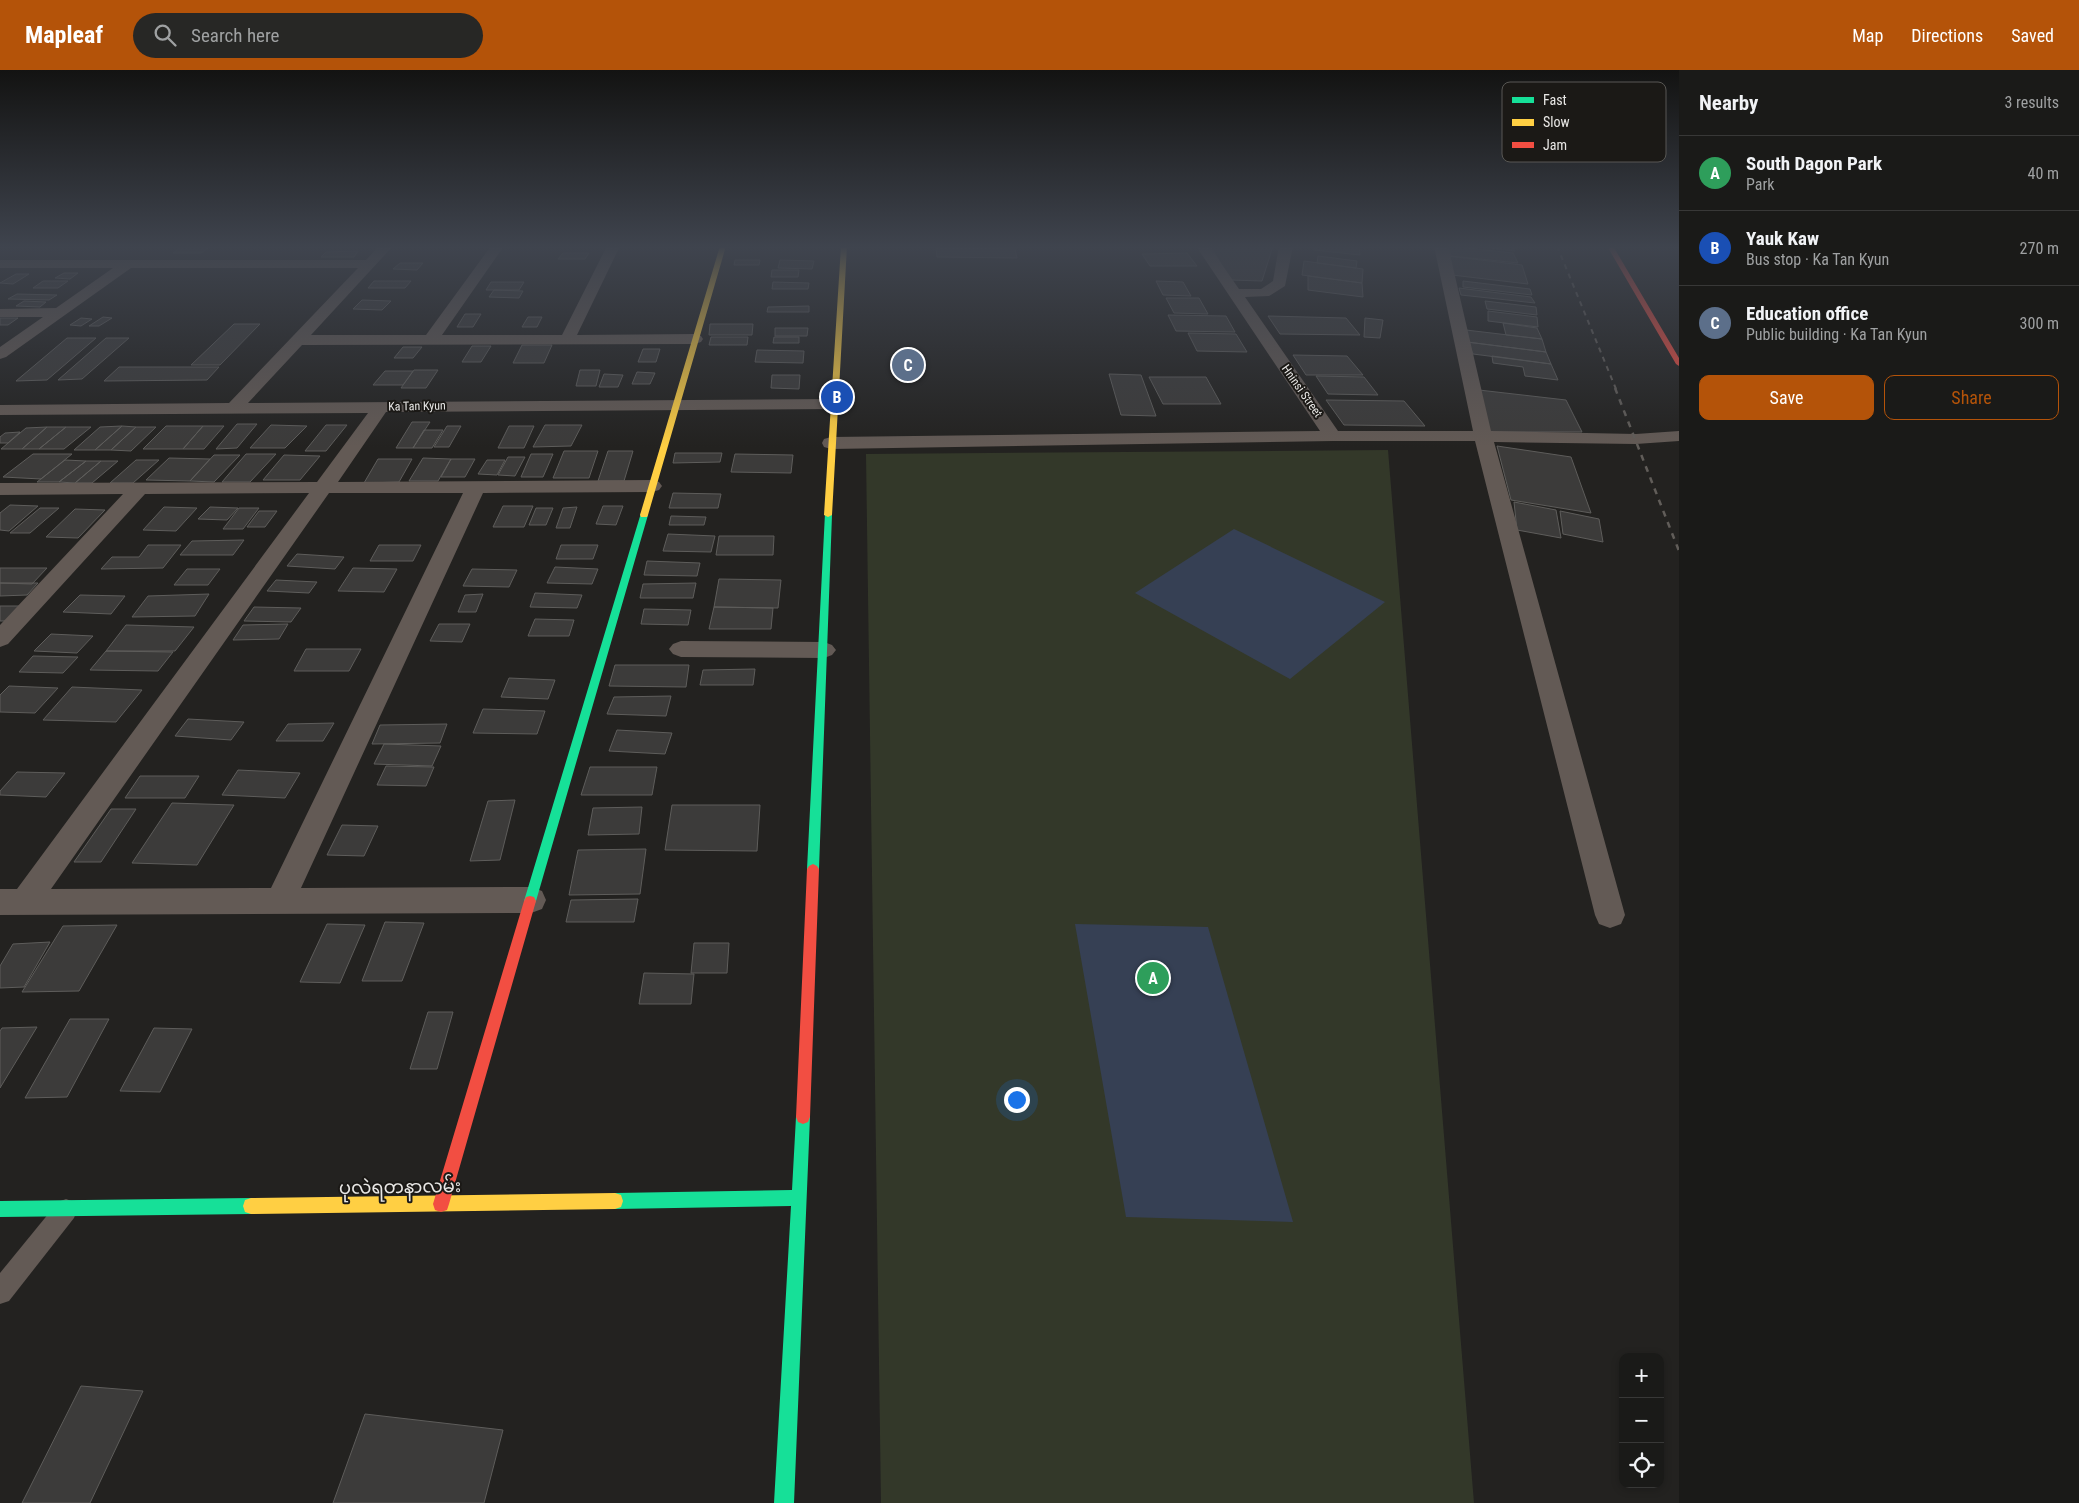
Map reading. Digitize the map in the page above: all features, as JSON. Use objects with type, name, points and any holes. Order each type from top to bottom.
[{"type":"street","points":[[0,354],[58,313]]},
{"type":"street","points":[[234,408],[324,313]]},
{"type":"street","points":[[430,341],[450,313]]},
{"type":"street","points":[[567,340],[581,313]]},
{"type":"street","points":[[442,1204],[703,313]]},
{"type":"street","points":[[784,1503],[800,1198],[832,443],[840,313]]},
{"type":"street","name":"Hninsi Street","points":[[1248,313],[1333,436]]},
{"type":"street","points":[[1456,313],[1483,436],[1610,915]]},
{"type":"street","points":[[1649,313],[1679,364]]},
{"type":"street","points":[[299,340],[695,340]]},
{"type":"street","name":"Ka Tan Kyun","points":[[0,410],[834,404]]},
{"type":"street","points":[[12,902],[324,488],[382,406]]},
{"type":"street","points":[[832,443],[1333,436],[1636,439],[1679,436]]},
{"type":"street","points":[[0,489],[652,486]]},
{"type":"street","points":[[280,901],[476,487]]},
{"type":"street","points":[[0,639],[140,488]]},
{"type":"street","points":[[681,650],[824,650]]},
{"type":"street","points":[[12,902],[531,900]]},
{"type":"street","name":"ပုလဲရတနာလမ်း","points":[[0,1210],[800,1198]]},
{"type":"lane","points":[[0,1292],[67,1209]]},
{"type":"green space","points":[[1388,450],[1474,1503],[881,1503],[866,454]]},
{"type":"water","points":[[1234,529],[1385,602],[1290,679],[1135,593]]},
{"type":"water","points":[[1075,924],[1208,927],[1293,1222],[1126,1217]]},
{"type":"building","points":[[1174,313],[1207,313],[1208,314]]},
{"type":"building","points":[[1488,313],[1503,313],[1537,317],[1538,327],[1488,321]]},
{"type":"building","points":[[1519,313],[1537,313],[1537,315]]},
{"type":"building","points":[[465,314],[481,314],[473,327],[457,327]]},
{"type":"building","points":[[1168,315],[1226,316],[1235,332],[1176,331]]},
{"type":"building","points":[[1268,316],[1346,318],[1360,335],[1280,334]]},
{"type":"building","points":[[103,317],[112,318],[99,326],[89,326]]},
{"type":"building","points":[[528,317],[542,317],[537,327],[522,327]]},
{"type":"building","points":[[0,318],[18,318],[8,325],[0,325]]},
{"type":"building","points":[[81,318],[92,319],[81,326],[70,325]]},
{"type":"building","points":[[1365,318],[1383,320],[1380,338],[1364,337]]},
{"type":"building","points":[[1503,323],[1537,328],[1542,339],[1506,335]]},
{"type":"building","points":[[234,324],[260,324],[220,365],[191,365]]},
{"type":"building","points":[[710,324],[753,324],[752,335],[709,335]]},
{"type":"building","points":[[775,328],[808,328],[807,336],[775,336]]},
{"type":"building","points":[[1466,330],[1542,339],[1546,352],[1467,342]]},
{"type":"building","points":[[1188,333],[1236,334],[1247,352],[1197,351]]},
{"type":"building","points":[[711,337],[748,337],[747,345],[709,345]]},
{"type":"building","points":[[774,337],[799,337],[799,343],[773,343]]},
{"type":"building","points":[[67,338],[96,338],[47,380],[16,381]]},
{"type":"building","points":[[106,338],[129,338],[82,379],[58,380]]},
{"type":"building","points":[[1467,342],[1546,352],[1551,364],[1473,354]]},
{"type":"building","points":[[522,345],[552,345],[544,363],[513,363]]},
{"type":"building","points":[[472,346],[491,346],[481,362],[462,362]]},
{"type":"building","points":[[403,347],[422,347],[413,358],[394,358]]},
{"type":"building","points":[[643,349],[660,349],[656,362],[638,362]]},
{"type":"building","points":[[757,350],[804,351],[803,363],[755,362]]},
{"type":"building","points":[[1293,355],[1347,356],[1363,375],[1306,375]]},
{"type":"building","points":[[1492,356],[1551,364],[1558,380],[1525,376],[1523,367],[1493,363]]},
{"type":"building","points":[[119,367],[219,367],[207,380],[104,381]]},
{"type":"building","points":[[414,370],[438,370],[426,388],[401,388]]},
{"type":"building","points":[[580,370],[600,370],[596,386],[576,386]]},
{"type":"building","points":[[385,371],[413,371],[403,385],[373,385]]},
{"type":"building","points":[[637,372],[655,373],[650,384],[632,384]]},
{"type":"building","points":[[604,374],[623,375],[618,387],[599,387]]},
{"type":"building","points":[[1109,374],[1141,375],[1156,416],[1121,415]]},
{"type":"building","points":[[772,375],[800,375],[799,389],[771,388]]},
{"type":"building","points":[[1316,376],[1364,377],[1378,395],[1328,394]]},
{"type":"building","points":[[1149,377],[1206,377],[1221,404],[1163,404]]},
{"type":"building","points":[[1479,390],[1566,400],[1582,432],[1486,432]]},
{"type":"building","points":[[1326,400],[1404,401],[1425,426],[1344,425]]},
{"type":"building","points":[[412,422],[430,422],[413,448],[396,448]]},
{"type":"building","points":[[237,424],[257,424],[237,448],[216,449]]},
{"type":"building","points":[[271,425],[307,426],[285,448],[250,448]]},
{"type":"building","points":[[326,425],[347,425],[326,451],[305,451]]},
{"type":"building","points":[[545,425],[582,425],[571,446],[533,447]]},
{"type":"building","points":[[122,426],[136,427],[111,450],[95,450]]},
{"type":"building","points":[[122,426],[95,450],[74,450],[100,427]]},
{"type":"building","points":[[166,426],[203,426],[183,449],[143,449]]},
{"type":"building","points":[[203,426],[224,426],[204,449],[183,449]]},
{"type":"building","points":[[447,426],[461,426],[449,447],[434,447]]},
{"type":"building","points":[[509,426],[534,426],[524,448],[498,448]]},
{"type":"building","points":[[47,427],[66,427],[39,449],[22,449]]},
{"type":"building","points":[[47,427],[22,449],[1,449],[26,428]]},
{"type":"building","points":[[66,427],[91,427],[64,449],[39,449]]},
{"type":"building","points":[[136,427],[156,427],[131,451],[111,450]]},
{"type":"building","points":[[424,430],[443,430],[432,448],[413,448]]},
{"type":"building","points":[[20,432],[8,443],[0,443],[0,437],[5,433]]},
{"type":"building","points":[[1497,446],[1571,457],[1591,513],[1511,500]]},
{"type":"building","points":[[564,451],[598,451],[589,478],[553,478]]},
{"type":"building","points":[[608,451],[633,451],[624,481],[598,481]]},
{"type":"building","points":[[675,453],[722,453],[720,462],[673,463]]},
{"type":"building","points":[[33,454],[72,454],[41,479],[3,477]]},
{"type":"building","points":[[246,454],[276,454],[250,482],[222,482]]},
{"type":"building","points":[[531,454],[553,454],[543,477],[521,477]]},
{"type":"building","points":[[735,454],[793,455],[791,473],[731,472]]},
{"type":"building","points":[[214,455],[240,455],[214,482],[190,481]]},
{"type":"building","points":[[284,455],[320,456],[300,480],[263,480]]},
{"type":"building","points":[[508,457],[525,457],[515,476],[498,475]]},
{"type":"building","points":[[169,458],[210,459],[190,481],[146,480]]},
{"type":"building","points":[[423,458],[451,459],[438,481],[409,481]]},
{"type":"building","points":[[378,459],[412,459],[399,482],[364,483]]},
{"type":"building","points":[[451,459],[475,459],[465,477],[441,477]]},
{"type":"building","points":[[65,460],[86,461],[59,482],[37,482]]},
{"type":"building","points":[[136,460],[159,460],[133,483],[110,483]]},
{"type":"building","points":[[487,460],[505,460],[497,475],[478,474]]},
{"type":"building","points":[[86,461],[101,461],[75,483],[59,482]]},
{"type":"building","points":[[101,461],[118,461],[92,483],[75,483]]},
{"type":"building","points":[[673,493],[721,494],[718,508],[669,508]]},
{"type":"building","points":[[1514,502],[1556,510],[1561,538],[1517,530]]},
{"type":"building","points":[[10,505],[38,506],[9,531],[0,530],[0,513]]},
{"type":"building","points":[[503,506],[533,506],[524,527],[493,527]]},
{"type":"building","points":[[603,506],[623,506],[616,525],[596,524]]},
{"type":"building","points":[[164,507],[197,508],[176,531],[143,530]]},
{"type":"building","points":[[210,507],[238,508],[227,520],[198,519]]},
{"type":"building","points":[[577,507],[570,528],[556,528],[563,508]]},
{"type":"building","points":[[40,508],[59,508],[30,533],[10,533]]},
{"type":"building","points":[[239,508],[259,508],[243,529],[223,529]]},
{"type":"building","points":[[536,508],[553,508],[546,525],[529,525]]},
{"type":"building","points":[[75,509],[105,510],[78,538],[46,537]]},
{"type":"building","points":[[259,511],[277,511],[265,527],[247,527]]},
{"type":"building","points":[[1560,511],[1599,519],[1603,542],[1563,534]]},
{"type":"building","points":[[671,516],[706,517],[704,525],[669,525]]},
{"type":"building","points":[[668,534],[715,536],[711,552],[663,551]]},
{"type":"building","points":[[719,536],[774,536],[773,555],[716,555]]},
{"type":"building","points":[[244,540],[233,555],[180,555],[192,541]]},
{"type":"building","points":[[148,545],[181,545],[163,568],[101,569],[112,557],[139,557]]},
{"type":"building","points":[[379,545],[421,545],[413,561],[370,561]]},
{"type":"building","points":[[561,545],[598,545],[593,559],[556,559]]},
{"type":"building","points":[[297,554],[344,557],[335,569],[287,566]]},
{"type":"building","points":[[647,561],[700,563],[697,576],[644,575]]},
{"type":"building","points":[[555,567],[598,569],[592,584],[547,583]]},
{"type":"building","points":[[0,568],[47,568],[32,584],[0,583]]},
{"type":"building","points":[[353,568],[397,569],[384,592],[338,591]]},
{"type":"building","points":[[187,569],[220,569],[208,585],[174,585]]},
{"type":"building","points":[[472,569],[517,570],[509,587],[463,586]]},
{"type":"building","points":[[719,579],[781,580],[778,608],[714,607]]},
{"type":"building","points":[[276,580],[317,582],[309,593],[267,591]]},
{"type":"building","points":[[0,583],[38,583],[27,595],[0,596]]},
{"type":"building","points":[[696,583],[693,598],[640,598],[643,584]]},
{"type":"building","points":[[535,593],[582,595],[577,608],[530,607]]},
{"type":"building","points":[[209,594],[195,616],[132,617],[148,596]]},
{"type":"building","points":[[483,594],[476,612],[458,612],[465,595]]},
{"type":"building","points":[[80,595],[125,596],[111,614],[63,612]]},
{"type":"building","points":[[0,606],[20,606],[6,621],[0,621]]},
{"type":"building","points":[[254,607],[301,608],[291,622],[244,621]]},
{"type":"building","points":[[714,607],[773,608],[771,629],[709,629]]},
{"type":"building","points":[[644,609],[691,610],[688,625],[641,624]]},
{"type":"building","points":[[535,619],[574,620],[569,636],[528,636]]},
{"type":"building","points":[[288,624],[279,639],[233,640],[243,625]]},
{"type":"building","points":[[439,624],[470,624],[462,642],[430,641]]},
{"type":"building","points":[[126,625],[194,627],[175,651],[106,651]]},
{"type":"building","points":[[51,634],[93,636],[77,653],[34,651]]},
{"type":"building","points":[[306,649],[361,649],[349,671],[294,671]]},
{"type":"building","points":[[106,651],[173,652],[158,671],[90,670]]},
{"type":"building","points":[[33,656],[78,657],[63,673],[19,672]]},
{"type":"building","points":[[615,665],[689,665],[686,687],[609,686]]},
{"type":"building","points":[[755,669],[753,685],[700,685],[703,670]]},
{"type":"building","points":[[509,678],[555,680],[548,699],[501,697]]},
{"type":"building","points":[[9,686],[58,688],[35,713],[0,712],[0,695]]},
{"type":"building","points":[[72,687],[142,690],[116,722],[43,720]]},
{"type":"building","points":[[671,696],[666,716],[607,714],[614,697]]},
{"type":"building","points":[[483,709],[545,711],[537,734],[473,733]]},
{"type":"building","points":[[188,719],[244,722],[231,740],[175,736]]},
{"type":"building","points":[[334,723],[323,741],[276,741],[288,724]]},
{"type":"building","points":[[447,724],[440,743],[372,744],[380,725]]},
{"type":"building","points":[[617,730],[672,733],[665,754],[609,751]]},
{"type":"building","points":[[384,744],[441,746],[432,766],[374,764]]},
{"type":"building","points":[[386,766],[434,767],[426,786],[377,785]]},
{"type":"building","points":[[590,767],[657,767],[652,795],[581,795]]},
{"type":"building","points":[[238,770],[300,773],[285,798],[222,795]]},
{"type":"building","points":[[17,772],[65,773],[46,797],[0,795],[0,791]]},
{"type":"building","points":[[140,776],[199,776],[185,798],[125,798]]},
{"type":"building","points":[[515,800],[500,860],[470,861],[488,801]]},
{"type":"building","points":[[172,803],[234,805],[197,865],[132,863]]},
{"type":"building","points":[[672,805],[760,805],[757,851],[665,850]]},
{"type":"building","points":[[642,807],[639,834],[588,835],[593,808]]},
{"type":"building","points":[[111,809],[136,809],[101,862],[74,862]]},
{"type":"building","points":[[342,825],[378,826],[364,856],[327,855]]},
{"type":"building","points":[[646,849],[640,894],[569,895],[578,850]]},
{"type":"building","points":[[638,899],[634,922],[566,922],[571,900]]},
{"type":"building","points":[[385,922],[424,923],[402,981],[362,981]]},
{"type":"building","points":[[327,924],[365,925],[340,983],[300,982]]},
{"type":"building","points":[[117,925],[79,991],[22,992],[63,926]]},
{"type":"building","points":[[50,942],[24,987],[0,988],[0,966],[13,944]]},
{"type":"building","points":[[694,943],[729,943],[727,973],[691,973]]},
{"type":"building","points":[[644,973],[694,974],[691,1004],[639,1004]]},
{"type":"building","points":[[428,1012],[453,1012],[437,1069],[410,1069]]},
{"type":"building","points":[[70,1019],[109,1019],[67,1097],[25,1098]]},
{"type":"building","points":[[37,1027],[0,1088],[0,1031],[2,1028]]},
{"type":"building","points":[[154,1028],[192,1029],[160,1092],[120,1091]]},
{"type":"building","points":[[81,1386],[143,1391],[90,1503],[22,1503]]},
{"type":"building","points":[[365,1414],[503,1430],[484,1503],[333,1503]]},
{"type":"railway","points":[[1585,313],[1616,389]]},
{"type":"railway","points":[[1615,388],[1679,551]]},
{"type":"traffic: fast","points":[[530,901],[644,515]]},
{"type":"traffic: fast","points":[[813,869],[828,515]]},
{"type":"traffic: fast","points":[[784,1503],[803,1117]]},
{"type":"traffic: fast","points":[[615,1201],[800,1198]]},
{"type":"traffic: fast","points":[[0,1209],[251,1206]]},
{"type":"traffic: slow","points":[[644,515],[703,313]]},
{"type":"traffic: slow","points":[[828,515],[840,313]]},
{"type":"traffic: slow","points":[[251,1206],[615,1201]]},
{"type":"traffic: jam","points":[[1649,313],[1679,364]]},
{"type":"traffic: jam","points":[[803,1117],[813,869]]},
{"type":"traffic: jam","points":[[441,1204],[530,901]]},
{"type":"place","name":"Education office","points":[[908,365]]},
{"type":"place","name":"Yauk Kaw","points":[[837,397]]},
{"type":"place","name":"South Dagon Park","points":[[1153,978]]}]
